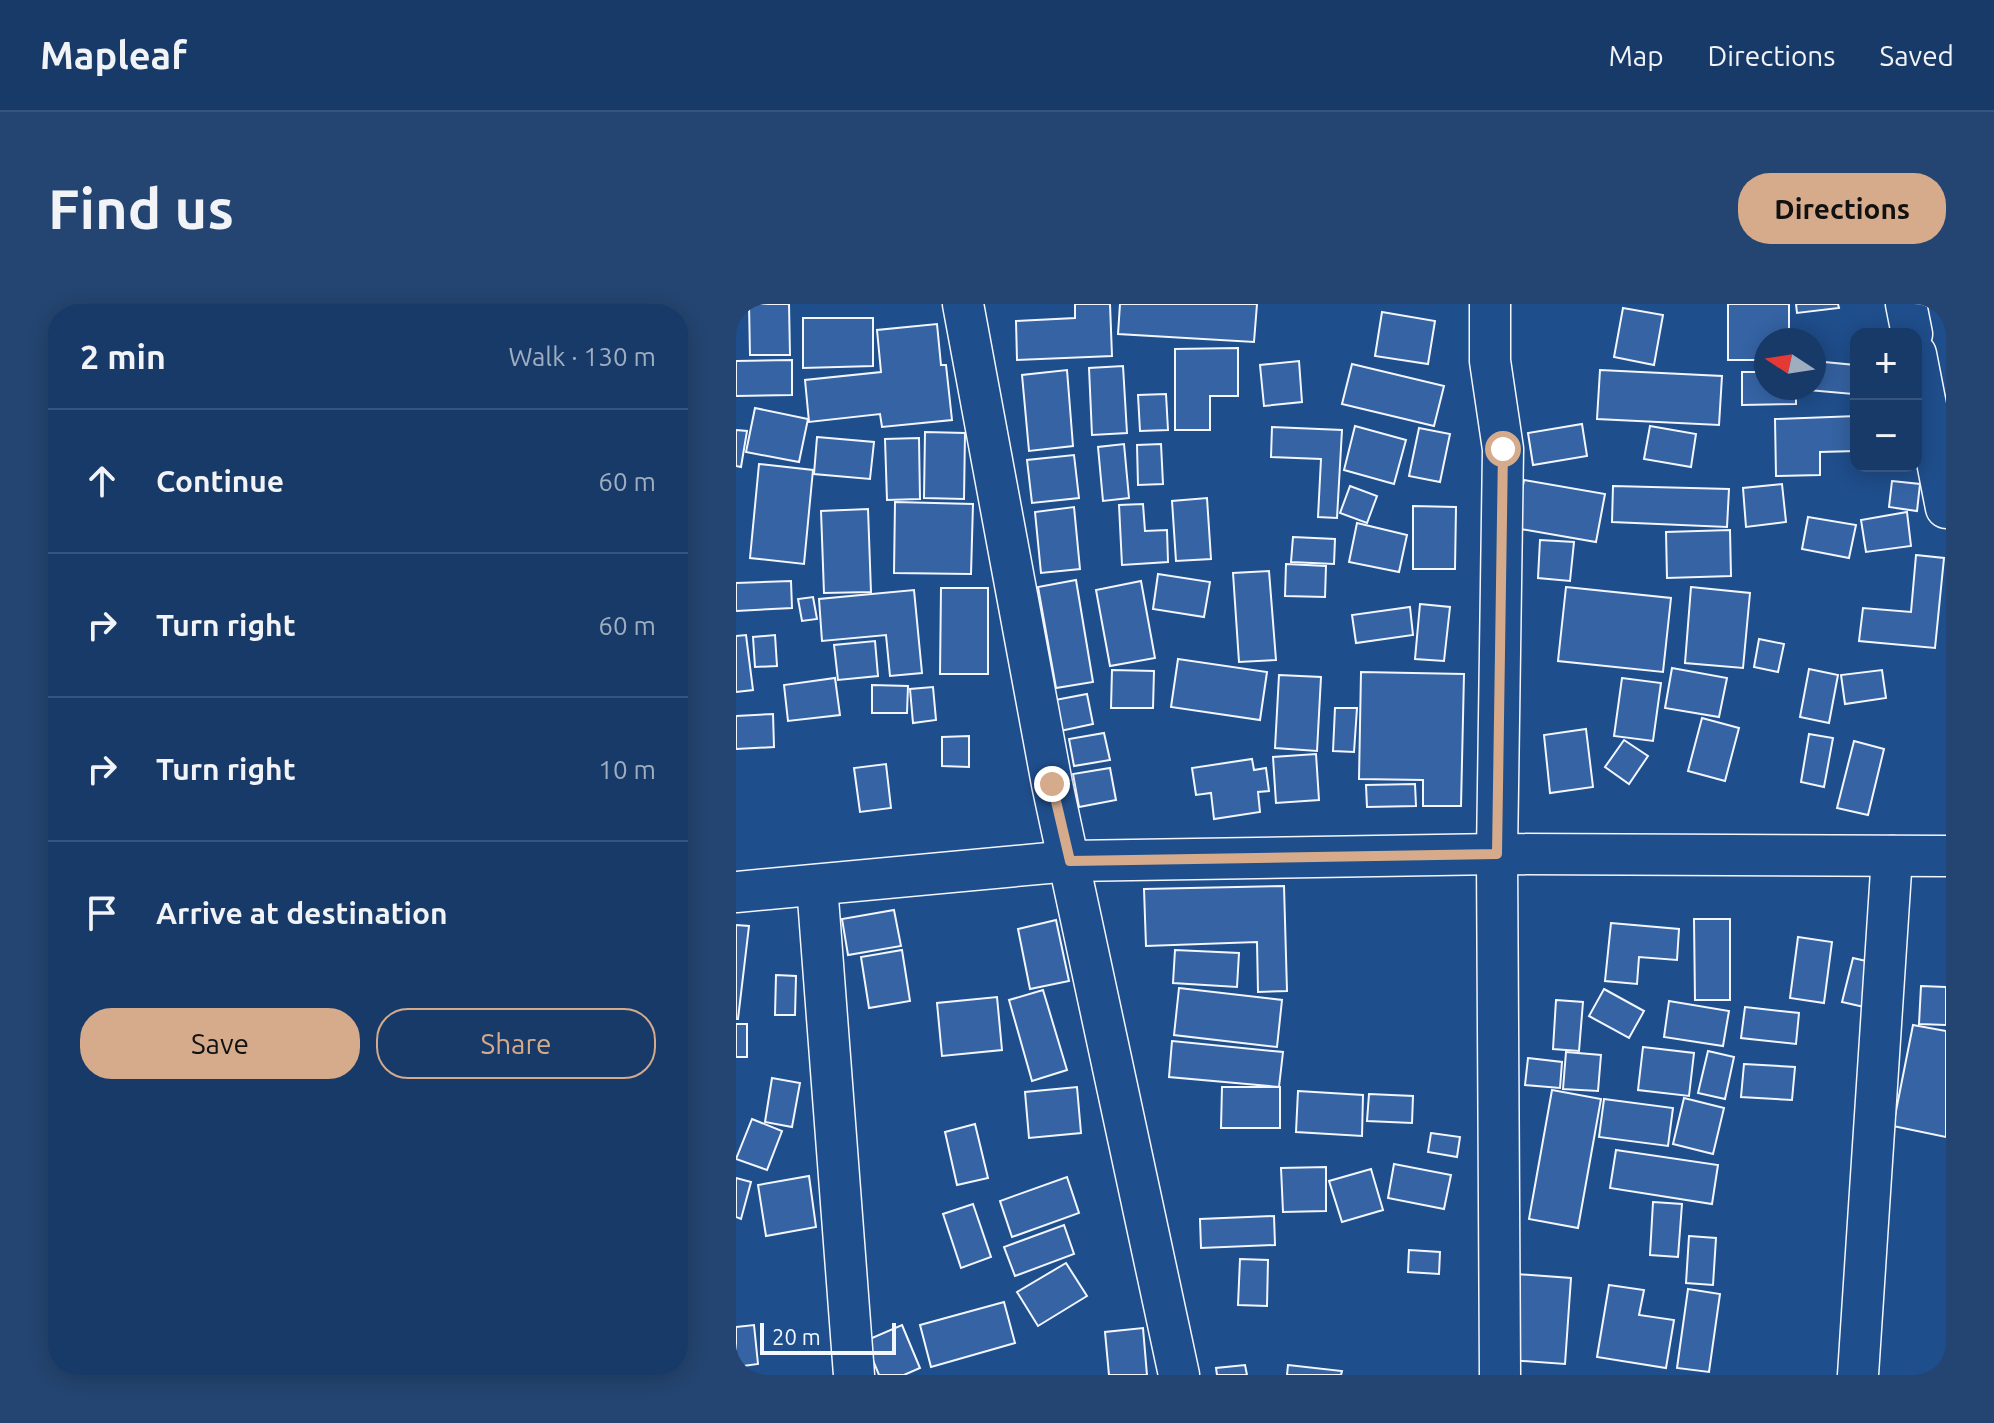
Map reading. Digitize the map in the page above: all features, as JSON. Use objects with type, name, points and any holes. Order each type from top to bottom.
[{"type":"street","points":[[963,304],[1052,784],[1179,1375]]},
{"type":"street","points":[[1490,304],[1490,361],[1503,449],[1497,854],[1500,1375]]},
{"type":"street","points":[[1906,304],[1911,328]]},
{"type":"street","points":[[1922,385],[1946,508]]},
{"type":"street","points":[[736,892],[1070,861],[1497,854],[1946,856]]},
{"type":"street","points":[[1858,1375],[1892,856]]},
{"type":"street","points":[[817,885],[854,1375]]},
{"type":"building","points":[[749,304],[789,304],[790,355],[750,355]]},
{"type":"building","points":[[1075,304],[1110,304],[1112,356],[1017,360],[1016,321],[1075,318]]},
{"type":"building","points":[[1120,304],[1257,304],[1254,342],[1118,334]]},
{"type":"building","points":[[1728,304],[1789,304],[1789,328],[1754,328],[1754,360],[1728,360]]},
{"type":"building","points":[[1796,304],[1838,304],[1839,308],[1797,313]]},
{"type":"building","points":[[1623,308],[1663,315],[1654,365],[1614,357]]},
{"type":"building","points":[[1382,312],[1435,321],[1428,364],[1375,356]]},
{"type":"building","points":[[803,318],[873,318],[873,366],[803,368]]},
{"type":"building","points":[[937,324],[941,365],[946,365],[952,420],[882,427],[880,414],[809,422],[805,380],[881,372],[877,330]]},
{"type":"building","points":[[1238,348],[1238,396],[1210,396],[1210,430],[1175,430],[1175,349]]},
{"type":"building","points":[[792,360],[792,395],[736,396],[736,361]]},
{"type":"building","points":[[1299,361],[1302,402],[1264,406],[1260,365]]},
{"type":"building","points":[[1826,362],[1850,365],[1850,394],[1826,392]]},
{"type":"building","points":[[1352,364],[1444,386],[1434,426],[1342,404]]},
{"type":"building","points":[[1123,366],[1127,433],[1092,435],[1089,368]]},
{"type":"building","points":[[1067,370],[1073,446],[1029,451],[1022,375]]},
{"type":"building","points":[[1600,370],[1722,376],[1719,425],[1597,419]]},
{"type":"building","points":[[1742,372],[1754,372],[1754,400],[1796,400],[1796,404],[1742,405]]},
{"type":"building","points":[[1166,394],[1168,430],[1140,431],[1138,395]]},
{"type":"building","points":[[755,408],[808,419],[799,462],[746,452]]},
{"type":"building","points":[[1850,416],[1850,451],[1820,452],[1820,475],[1776,476],[1775,419]]},
{"type":"building","points":[[1582,424],[1587,456],[1533,465],[1528,433]]},
{"type":"building","points":[[1355,426],[1406,440],[1394,484],[1344,470]]},
{"type":"building","points":[[1650,426],[1696,434],[1691,467],[1644,459]]},
{"type":"building","points":[[1272,427],[1342,430],[1337,518],[1318,517],[1321,459],[1271,457]]},
{"type":"building","points":[[1419,428],[1450,434],[1440,482],[1409,476]]},
{"type":"building","points":[[736,430],[747,431],[741,467],[736,466]]},
{"type":"building","points":[[925,432],[965,433],[964,499],[924,498]]},
{"type":"building","points":[[817,437],[874,442],[870,479],[814,474]]},
{"type":"building","points":[[919,438],[920,499],[887,500],[885,439]]},
{"type":"building","points":[[1124,444],[1129,498],[1103,501],[1098,447]]},
{"type":"building","points":[[1161,444],[1163,484],[1138,485],[1137,445]]},
{"type":"building","points":[[1074,455],[1079,498],[1032,503],[1027,460]]},
{"type":"building","points":[[759,464],[813,470],[804,564],[750,558]]},
{"type":"building","points":[[1524,480],[1605,494],[1596,542],[1515,528]]},
{"type":"building","points":[[1892,481],[1920,484],[1917,511],[1889,507]]},
{"type":"building","points":[[1782,484],[1786,522],[1746,527],[1743,488]]},
{"type":"building","points":[[1350,486],[1377,496],[1367,523],[1340,513]]},
{"type":"building","points":[[1613,486],[1729,489],[1727,527],[1612,522]]},
{"type":"building","points":[[1207,498],[1211,559],[1176,561],[1172,501]]},
{"type":"building","points":[[895,502],[973,504],[971,574],[894,573]]},
{"type":"building","points":[[1143,504],[1145,531],[1167,530],[1168,562],[1122,565],[1119,505]]},
{"type":"building","points":[[1413,506],[1456,507],[1455,569],[1413,569]]},
{"type":"building","points":[[1074,507],[1080,569],[1041,573],[1035,512]]},
{"type":"building","points":[[868,509],[871,592],[824,593],[821,511]]},
{"type":"building","points":[[1907,512],[1911,546],[1866,552],[1861,520]]},
{"type":"building","points":[[1808,517],[1856,525],[1849,558],[1802,549]]},
{"type":"building","points":[[1357,523],[1407,535],[1399,572],[1349,562]]},
{"type":"building","points":[[1730,530],[1731,576],[1667,578],[1666,532]]},
{"type":"building","points":[[1293,537],[1335,539],[1334,564],[1291,562]]},
{"type":"building","points":[[1540,540],[1574,542],[1570,581],[1538,578]]},
{"type":"building","points":[[1916,555],[1944,558],[1935,648],[1859,641],[1863,608],[1911,612]]},
{"type":"building","points":[[1286,564],[1326,566],[1325,597],[1285,596]]},
{"type":"building","points":[[1269,571],[1276,660],[1239,662],[1233,573]]},
{"type":"building","points":[[1158,574],[1210,582],[1204,617],[1153,609]]},
{"type":"building","points":[[1076,580],[1093,682],[1056,688],[1038,587]]},
{"type":"building","points":[[791,581],[792,608],[736,611],[736,583]]},
{"type":"building","points":[[1141,581],[1155,658],[1110,666],[1096,590]]},
{"type":"building","points":[[1566,587],[1671,598],[1663,672],[1558,661]]},
{"type":"building","points":[[1691,587],[1750,593],[1743,668],[1685,663]]},
{"type":"building","points":[[941,588],[988,588],[988,674],[940,674]]},
{"type":"building","points":[[914,590],[922,673],[890,676],[886,635],[822,641],[819,599]]},
{"type":"building","points":[[813,597],[817,619],[802,621],[798,599]]},
{"type":"building","points":[[1420,604],[1450,607],[1444,661],[1415,659]]},
{"type":"building","points":[[1410,607],[1413,635],[1356,643],[1352,615]]},
{"type":"building","points":[[746,635],[753,690],[736,692],[736,636]]},
{"type":"building","points":[[775,635],[777,666],[755,667],[753,637]]},
{"type":"building","points":[[1759,639],[1784,644],[1778,672],[1754,667]]},
{"type":"building","points":[[875,641],[878,676],[838,680],[834,645]]},
{"type":"building","points":[[1178,659],[1267,672],[1260,720],[1171,707]]},
{"type":"building","points":[[1672,668],[1727,678],[1719,717],[1665,708]]},
{"type":"building","points":[[1809,669],[1838,675],[1829,723],[1800,717]]},
{"type":"building","points":[[1112,670],[1154,671],[1153,708],[1111,708]]},
{"type":"building","points":[[1882,670],[1886,698],[1845,704],[1841,675]]},
{"type":"building","points":[[1361,672],[1464,674],[1461,806],[1423,806],[1423,780],[1359,779]]},
{"type":"building","points":[[1279,675],[1321,677],[1317,751],[1275,748]]},
{"type":"building","points":[[835,678],[840,715],[788,721],[784,685]]},
{"type":"building","points":[[1622,678],[1661,683],[1653,741],[1614,736]]},
{"type":"building","points":[[872,685],[908,686],[907,713],[872,713]]},
{"type":"building","points":[[933,687],[936,720],[913,723],[910,689]]},
{"type":"building","points":[[1087,694],[1093,724],[1060,731],[1055,700]]},
{"type":"building","points":[[1335,708],[1357,708],[1354,752],[1333,751]]},
{"type":"building","points":[[773,714],[774,747],[736,749],[736,716]]},
{"type":"building","points":[[1702,718],[1739,728],[1725,781],[1688,771]]},
{"type":"building","points":[[1586,729],[1593,787],[1550,793],[1544,735]]},
{"type":"building","points":[[1104,733],[1110,760],[1074,766],[1069,739]]},
{"type":"building","points":[[1809,734],[1833,738],[1824,787],[1801,782]]},
{"type":"building","points":[[969,736],[969,767],[942,766],[942,737]]},
{"type":"building","points":[[1624,740],[1648,756],[1629,784],[1605,767]]},
{"type":"building","points":[[1854,741],[1884,749],[1868,815],[1837,808]]},
{"type":"building","points":[[1316,754],[1319,800],[1276,803],[1273,757]]},
{"type":"building","points":[[1252,759],[1254,770],[1266,768],[1269,791],[1258,792],[1260,812],[1214,819],[1211,793],[1196,795],[1192,768]]},
{"type":"building","points":[[886,764],[891,808],[860,812],[854,768]]},
{"type":"building","points":[[1110,768],[1116,800],[1079,807],[1073,774]]},
{"type":"building","points":[[1415,784],[1416,806],[1367,807],[1366,785]]},
{"type":"building","points":[[1284,886],[1287,991],[1258,992],[1257,942],[1146,946],[1144,889]]},
{"type":"building","points":[[894,910],[901,946],[848,955],[842,919]]},
{"type":"building","points":[[1694,919],[1730,919],[1730,1000],[1695,1000]]},
{"type":"building","points":[[1056,920],[1069,981],[1030,989],[1018,929]]},
{"type":"building","points":[[1611,923],[1679,929],[1677,960],[1639,957],[1637,984],[1605,981]]},
{"type":"building","points":[[736,925],[749,926],[738,1019],[736,1019]]},
{"type":"building","points":[[1798,937],[1832,942],[1824,1003],[1790,998]]},
{"type":"building","points":[[902,950],[910,1001],[869,1008],[861,957]]},
{"type":"building","points":[[1175,950],[1239,953],[1237,987],[1173,983]]},
{"type":"building","points":[[1853,958],[1884,965],[1873,1009],[1842,1002]]},
{"type":"building","points":[[776,975],[796,976],[795,1015],[775,1015]]},
{"type":"building","points":[[1921,986],[1946,987],[1946,1025],[1919,1024]]},
{"type":"building","points":[[1179,988],[1282,1000],[1277,1047],[1174,1035]]},
{"type":"building","points":[[1604,989],[1644,1011],[1629,1038],[1589,1016]]},
{"type":"building","points":[[1043,990],[1067,1070],[1032,1081],[1009,1000]]},
{"type":"building","points":[[997,997],[1002,1050],[942,1056],[937,1003]]},
{"type":"building","points":[[1556,1000],[1583,1002],[1579,1051],[1553,1049]]},
{"type":"building","points":[[1669,1001],[1729,1011],[1723,1046],[1664,1037]]},
{"type":"building","points":[[1745,1007],[1799,1013],[1796,1044],[1741,1038]]},
{"type":"building","points":[[736,1024],[747,1024],[747,1057],[736,1057]]},
{"type":"building","points":[[1913,1025],[1946,1031],[1946,1137],[1893,1126]]},
{"type":"building","points":[[1172,1041],[1283,1052],[1279,1087],[1169,1077]]},
{"type":"building","points":[[1643,1047],[1694,1053],[1689,1096],[1638,1090]]},
{"type":"building","points":[[1708,1051],[1734,1057],[1725,1099],[1698,1093]]},
{"type":"building","points":[[1566,1052],[1601,1055],[1598,1091],[1563,1089]]},
{"type":"building","points":[[1528,1058],[1562,1062],[1560,1088],[1525,1085]]},
{"type":"building","points":[[1744,1064],[1795,1067],[1792,1100],[1741,1097]]},
{"type":"building","points":[[772,1078],[800,1083],[792,1127],[765,1122]]},
{"type":"building","points":[[1077,1087],[1081,1133],[1029,1138],[1025,1092]]},
{"type":"building","points":[[1222,1087],[1280,1087],[1280,1128],[1221,1128]]},
{"type":"building","points":[[1552,1090],[1601,1099],[1578,1228],[1529,1219]]},
{"type":"building","points":[[1298,1091],[1363,1095],[1362,1136],[1296,1132]]},
{"type":"building","points":[[1369,1094],[1413,1096],[1412,1123],[1367,1121]]},
{"type":"building","points":[[1684,1098],[1724,1108],[1713,1154],[1673,1144]]},
{"type":"building","points":[[1604,1099],[1673,1108],[1668,1146],[1599,1137]]},
{"type":"building","points":[[752,1119],[782,1131],[767,1170],[736,1159]]},
{"type":"building","points":[[975,1124],[988,1178],[957,1185],[945,1132]]},
{"type":"building","points":[[1431,1133],[1460,1137],[1457,1157],[1428,1152]]},
{"type":"building","points":[[1616,1150],[1718,1165],[1712,1204],[1610,1188]]},
{"type":"building","points":[[1394,1164],[1451,1175],[1444,1209],[1388,1198]]},
{"type":"building","points":[[1326,1167],[1326,1211],[1283,1212],[1281,1168]]},
{"type":"building","points":[[1371,1169],[1383,1210],[1342,1222],[1329,1181]]},
{"type":"building","points":[[809,1176],[816,1227],[766,1236],[758,1185]]},
{"type":"building","points":[[1067,1177],[1079,1213],[1012,1237],[1000,1201]]},
{"type":"building","points":[[736,1178],[751,1182],[741,1219],[736,1217]]},
{"type":"building","points":[[1653,1202],[1682,1204],[1678,1257],[1650,1255]]},
{"type":"building","points":[[973,1204],[991,1257],[961,1268],[943,1214]]},
{"type":"building","points":[[1274,1216],[1275,1245],[1201,1248],[1200,1219]]},
{"type":"building","points":[[1064,1225],[1074,1254],[1015,1276],[1004,1247]]},
{"type":"building","points":[[1689,1236],[1716,1238],[1713,1285],[1686,1283]]},
{"type":"building","points":[[1409,1250],[1440,1252],[1439,1274],[1408,1272]]},
{"type":"building","points":[[1240,1259],[1268,1260],[1267,1306],[1238,1305]]},
{"type":"building","points":[[1066,1263],[1087,1296],[1038,1326],[1017,1292]]},
{"type":"building","points":[[1516,1274],[1571,1278],[1565,1364],[1510,1360]]},
{"type":"building","points":[[1609,1285],[1644,1290],[1639,1315],[1674,1320],[1666,1368],[1597,1357]]},
{"type":"building","points":[[1688,1289],[1720,1294],[1709,1372],[1677,1368]]},
{"type":"building","points":[[1004,1302],[1015,1343],[931,1367],[920,1325]]},
{"type":"building","points":[[754,1325],[758,1364],[736,1367],[736,1327]]},
{"type":"building","points":[[902,1325],[920,1368],[904,1375],[879,1375],[865,1341]]},
{"type":"building","points":[[1143,1328],[1147,1375],[1109,1375],[1105,1332]]},
{"type":"building","points":[[1245,1365],[1247,1375],[1217,1375],[1216,1368]]},
{"type":"building","points":[[1288,1365],[1342,1371],[1341,1375],[1287,1375]]},
{"type":"route","points":[[1052,784],[1070,861],[1497,854],[1503,449]]}]
